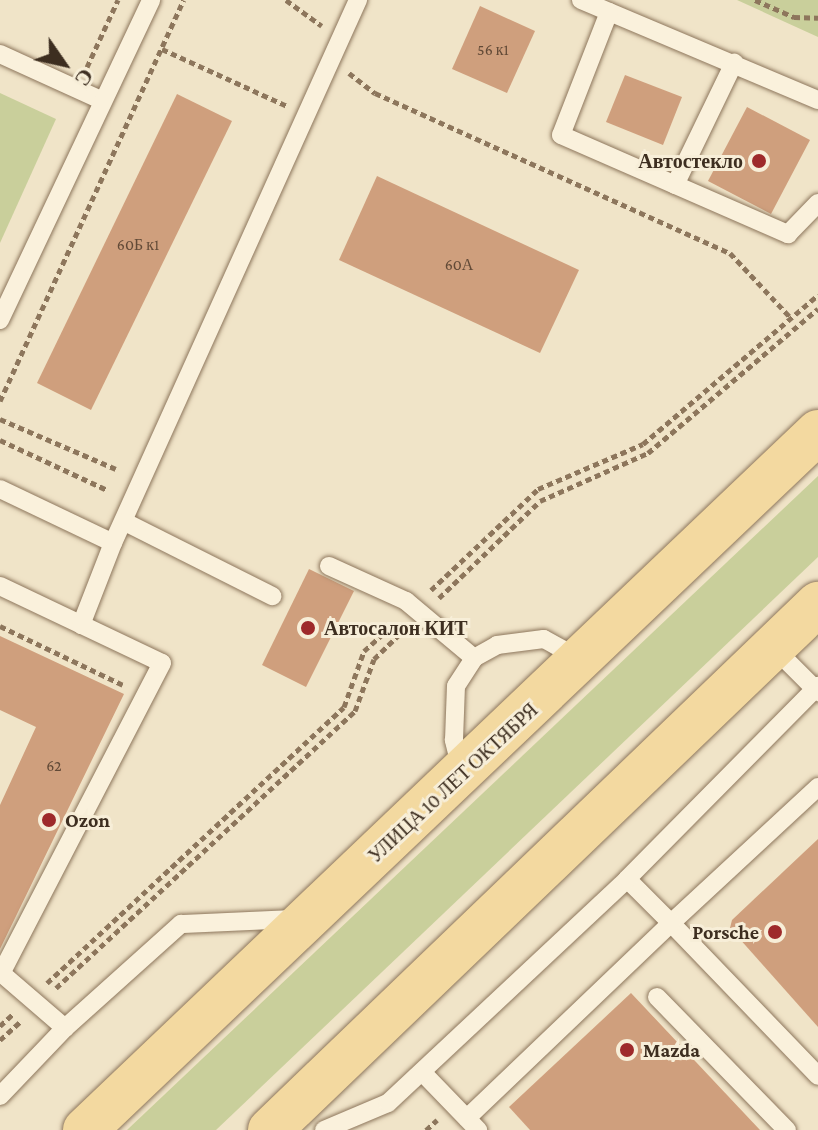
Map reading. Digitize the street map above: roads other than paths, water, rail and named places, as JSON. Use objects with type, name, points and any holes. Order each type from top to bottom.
[{"type":"main road","name":"УЛИЦА 10 ЛЕТ ОКТЯБРЯ","points":[[85,1130],[582,661],[818,432]]},
{"type":"main road","points":[[270,1130],[818,604]]},
{"type":"lane","points":[[0,320],[151,0]]},
{"type":"lane","points":[[581,0],[818,100]]},
{"type":"lane","points":[[81,625],[113,543],[334,60],[356,1]]},
{"type":"lane","points":[[609,12],[561,135],[788,234],[818,203]]},
{"type":"lane","points":[[0,54],[103,101]]},
{"type":"lane","points":[[675,185],[734,63]]},
{"type":"lane","points":[[0,489],[113,543]]},
{"type":"lane","points":[[125,522],[272,596]]},
{"type":"lane","points":[[329,566],[418,610],[474,658]]},
{"type":"lane","points":[[0,586],[162,663],[1,973],[65,1028]]},
{"type":"lane","points":[[463,774],[453,712],[456,686],[474,658],[497,645],[544,639],[582,661]]},
{"type":"lane","points":[[324,1130],[388,1103],[627,879],[747,755],[817,689],[773,647]]},
{"type":"lane","points":[[422,1072],[472,1124],[671,923],[818,787]]},
{"type":"lane","points":[[627,879],[818,1076]]},
{"type":"lane","points":[[0,1096],[65,1028],[181,924],[309,919]]},
{"type":"lane","points":[[657,997],[787,1130]]},
{"type":"place","name":"Автостекло","points":[[759,161]]},
{"type":"place","name":"Автосалон КИТ","points":[[308,628]]},
{"type":"place","name":"Ozon","points":[[49,820]]},
{"type":"place","name":"Porsche","points":[[775,932]]},
{"type":"place","name":"Mazda","points":[[627,1050]]}]
